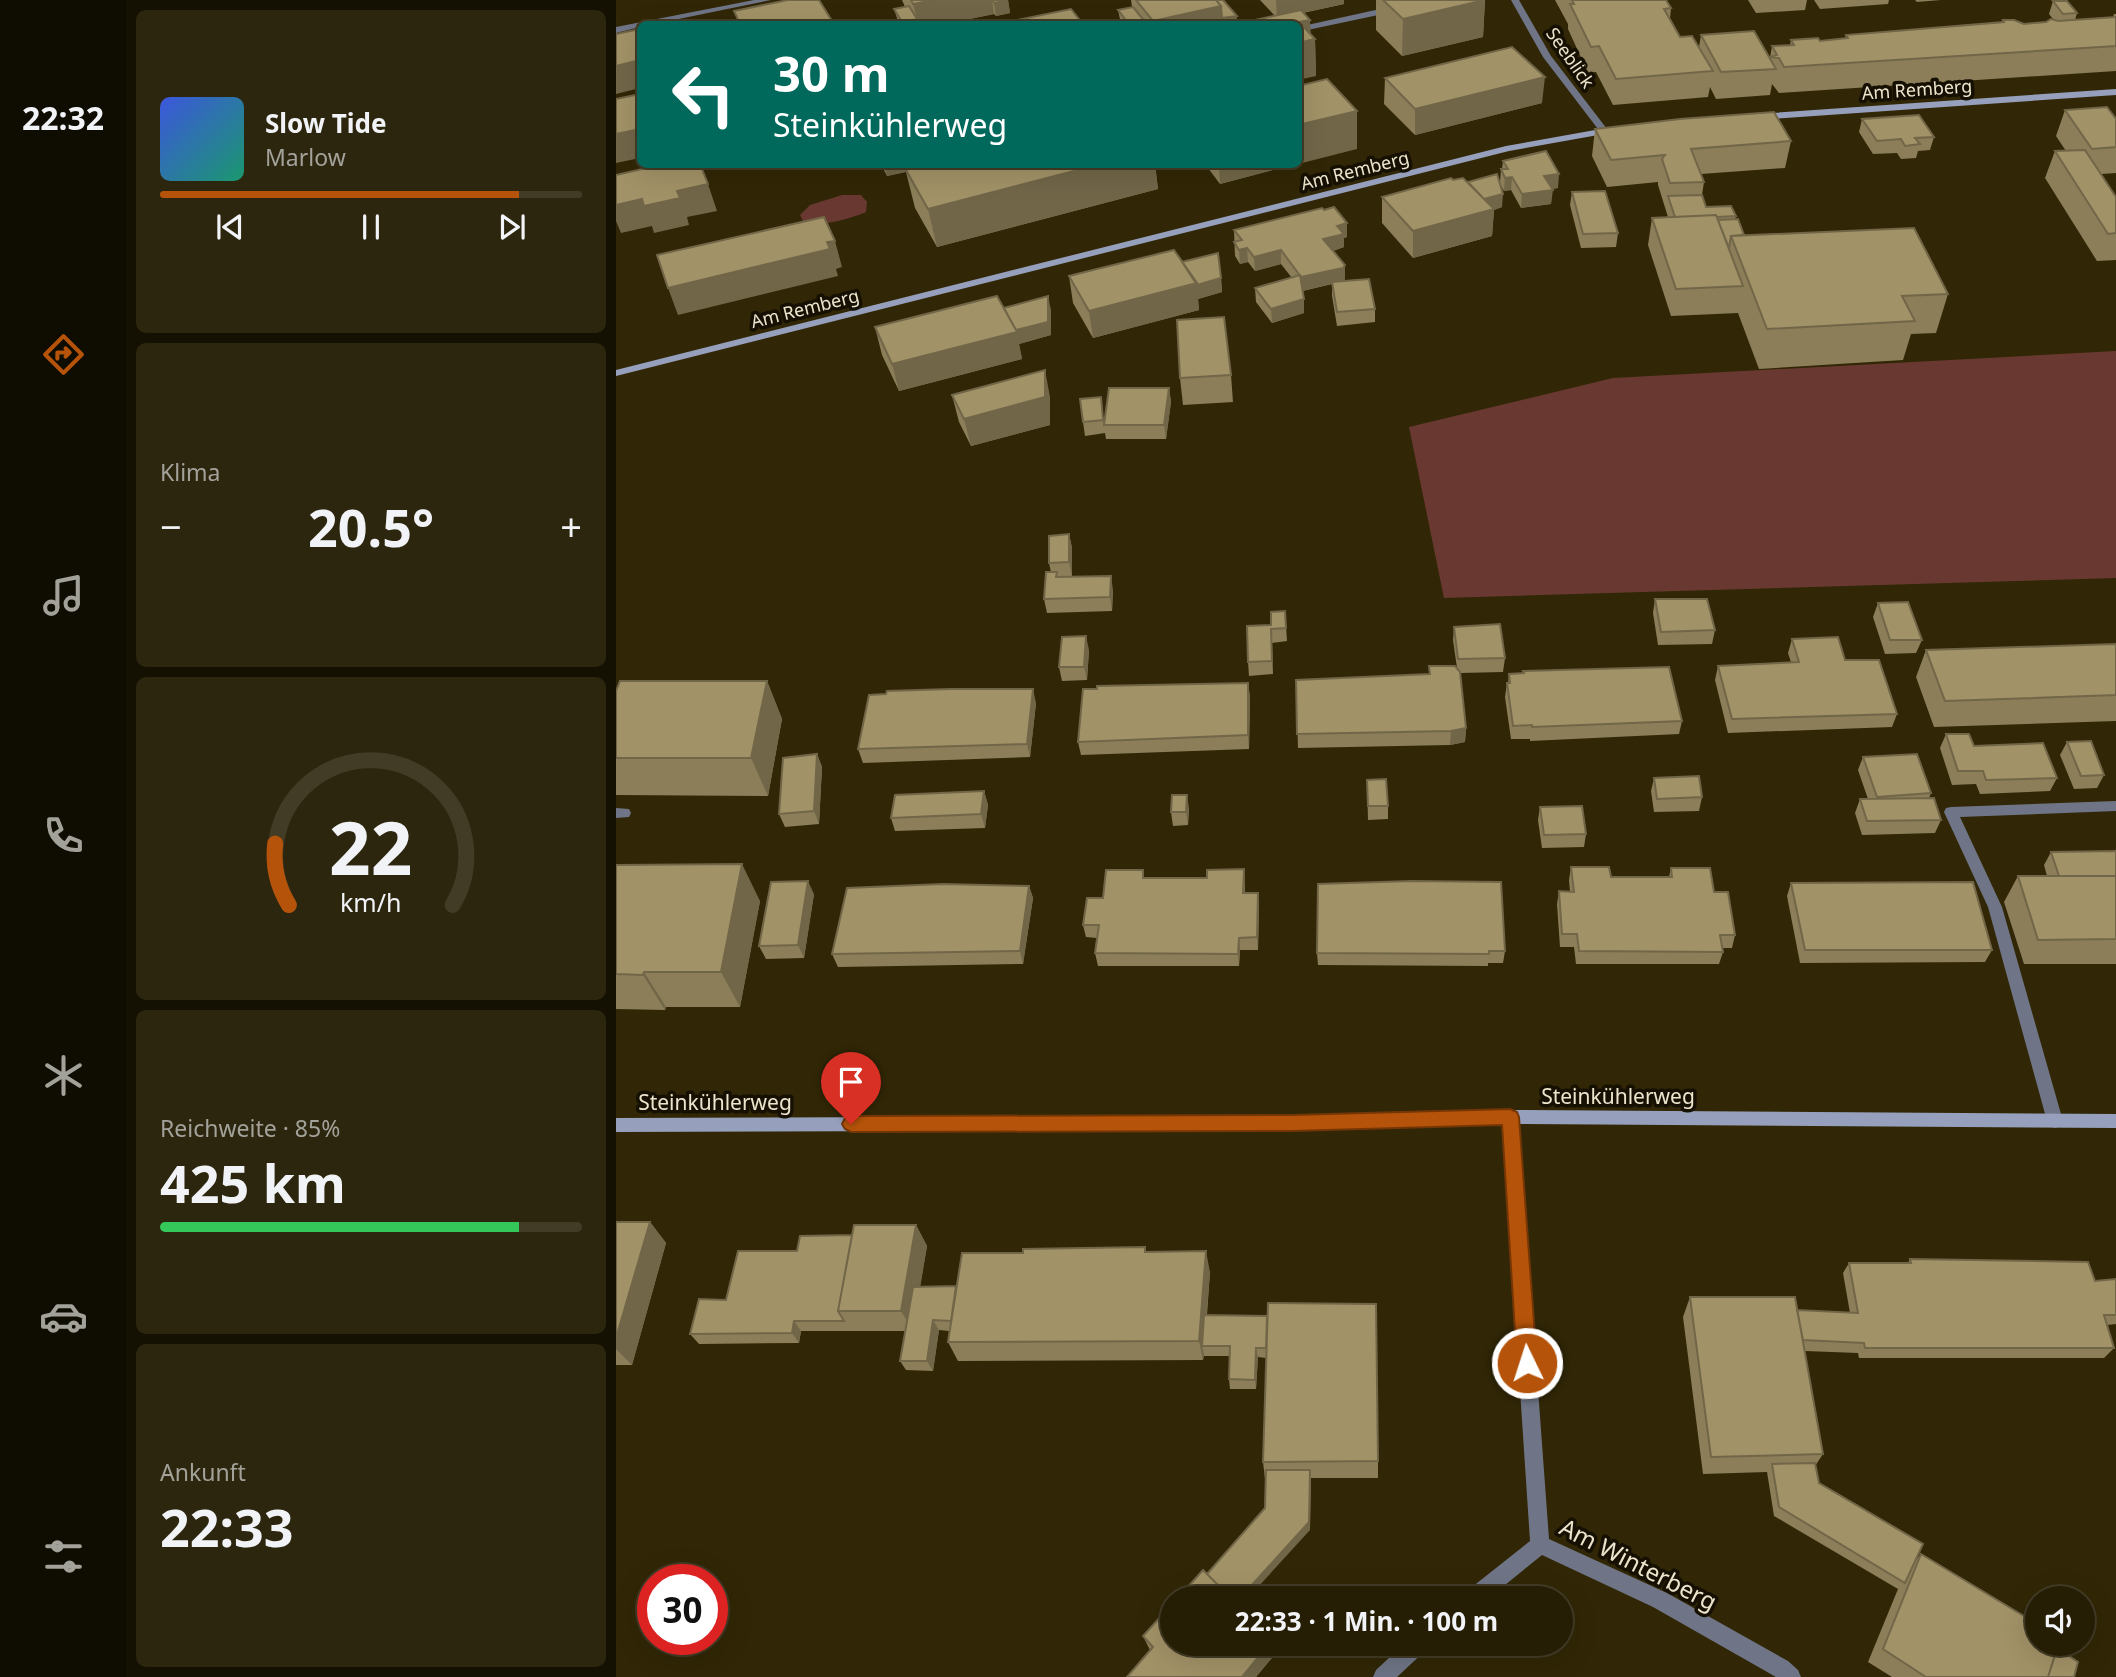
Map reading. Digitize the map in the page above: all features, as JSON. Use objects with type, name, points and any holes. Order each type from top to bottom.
[{"type":"street","points":[[662,21],[766,0]]},
{"type":"street","name":"Seeblick","points":[[1515,0],[1547,57],[1604,131]]},
{"type":"street","points":[[1302,29],[1409,6]]},
{"type":"street","points":[[616,30],[637,26]]},
{"type":"street","name":"Am Remberg","points":[[1749,117],[2116,92]]},
{"type":"street","name":"Am Remberg","points":[[616,373],[1509,148],[1627,128]]},
{"type":"street","points":[[2055,1121],[1995,907],[1951,811],[2116,806]]},
{"type":"street","name":"Steinkühlerweg","points":[[616,1125],[1292,1123],[1510,1117],[2116,1121]]},
{"type":"street","name":"Am Winterberg","points":[[1510,1117],[1540,1545],[1660,1600],[1780,1668],[1791,1677]]},
{"type":"street","points":[[1489,1586],[1540,1545]]},
{"type":"street","points":[[1383,1677],[1405,1656]]},
{"type":"shaded area","points":[[842,195],[861,195],[867,202],[866,212],[835,222],[804,223],[800,215],[810,205]]},
{"type":"shaded area","points":[[2116,351],[2116,578],[1444,598],[1409,427],[1613,378]]},
{"type":"building","points":[[788,0],[819,0],[832,21],[739,21],[734,11]]},
{"type":"building","points":[[911,0],[934,0],[913,4]]},
{"type":"building","points":[[1136,0],[1216,0],[1221,6],[1153,21]]},
{"type":"building","points":[[1216,0],[1223,0],[1237,16],[1222,18],[1221,6]]},
{"type":"building","points":[[1383,0],[1485,0],[1403,19]]},
{"type":"building","points":[[1572,0],[1666,0],[1671,8],[1664,9],[1680,37],[1692,36],[1713,71],[1616,79],[1599,46],[1591,47],[1570,4],[1574,4]]},
{"type":"building","points":[[2053,1],[2067,1],[2077,13],[2063,14]]},
{"type":"building","points":[[909,6],[917,19],[901,21],[894,9]]},
{"type":"building","points":[[1133,7],[1145,21],[1127,21],[1118,10]]},
{"type":"building","points":[[1071,9],[1081,21],[1012,21]]},
{"type":"building","points":[[1301,10],[1310,20],[1302,21],[1251,21]]},
{"type":"building","points":[[2116,17],[2116,46],[1784,67],[1779,58],[1770,57],[1777,55],[1772,46],[1794,45],[1791,40],[1818,38],[1820,41],[1848,38],[1846,35],[2004,22],[2003,20],[2024,24],[2051,19],[2058,21]]},
{"type":"building","points":[[1302,25],[1315,39],[1302,42]]},
{"type":"building","points":[[637,30],[637,61],[616,66],[616,34]]},
{"type":"building","points":[[1754,31],[1776,69],[1721,72],[1701,35]]},
{"type":"building","points":[[1512,47],[1545,77],[1415,109],[1385,78]]},
{"type":"building","points":[[1327,79],[1357,111],[1302,124],[1302,85]]},
{"type":"building","points":[[637,95],[637,130],[616,134],[616,99]]},
{"type":"building","points":[[2107,107],[2116,119],[2116,147],[2092,149],[2065,110]]},
{"type":"building","points":[[1774,112],[1791,141],[1691,149],[1704,182],[1670,183],[1662,159],[1665,155],[1611,160],[1595,129],[1680,119]]},
{"type":"building","points":[[1919,115],[1934,137],[1915,138],[1920,144],[1905,146],[1901,139],[1877,141],[1862,119]]},
{"type":"building","points":[[2085,150],[2116,197],[2116,233],[2108,234],[2055,151]]},
{"type":"building","points":[[1546,151],[1559,174],[1544,176],[1553,190],[1522,194],[1512,177],[1505,178],[1501,169],[1508,169],[1503,161]]},
{"type":"building","points":[[647,168],[702,168],[708,184],[677,191],[680,198],[644,206],[642,199],[616,205],[616,175]]},
{"type":"building","points":[[913,168],[1086,168],[928,209],[906,170]]},
{"type":"building","points":[[1497,174],[1503,194],[1484,199],[1468,182]]},
{"type":"building","points":[[1451,178],[1463,178],[1494,209],[1413,231],[1382,197]]},
{"type":"building","points":[[1605,191],[1618,233],[1583,234],[1572,192]]},
{"type":"building","points":[[1702,195],[1706,207],[1731,206],[1736,216],[1675,217],[1668,196]]},
{"type":"building","points":[[1334,207],[1347,223],[1337,226],[1344,234],[1323,239],[1345,265],[1343,268],[1301,277],[1281,250],[1254,257],[1247,248],[1239,250],[1234,242],[1242,240],[1234,230]]},
{"type":"building","points":[[1716,215],[1743,286],[1676,289],[1652,218]]},
{"type":"building","points":[[824,217],[835,241],[827,242],[830,249],[668,288],[657,255]]},
{"type":"building","points":[[1738,219],[1744,235],[1731,236],[1729,248],[1718,220]]},
{"type":"building","points":[[1914,228],[1948,294],[1902,296],[1915,321],[1767,329],[1731,236]]},
{"type":"building","points":[[1174,250],[1197,283],[1089,311],[1069,276]]},
{"type":"building","points":[[1218,253],[1221,278],[1197,285],[1182,262]]},
{"type":"building","points":[[1300,275],[1304,299],[1271,309],[1255,288]]},
{"type":"building","points":[[1369,279],[1375,309],[1337,312],[1332,282]]},
{"type":"building","points":[[997,296],[1017,332],[892,364],[875,327]]},
{"type":"building","points":[[1048,296],[1048,322],[1016,330],[1004,308]]},
{"type":"building","points":[[1224,317],[1231,375],[1180,378],[1177,320]]},
{"type":"building","points":[[1045,370],[1045,397],[964,419],[952,395]]},
{"type":"building","points":[[1109,388],[1169,388],[1164,425],[1104,425]]},
{"type":"building","points":[[1101,397],[1103,420],[1083,422],[1080,399]]},
{"type":"building","points":[[1069,534],[1069,562],[1049,563],[1049,536]]},
{"type":"building","points":[[1046,572],[1057,572],[1056,577],[1111,576],[1110,597],[1044,599]]},
{"type":"building","points":[[1655,599],[1707,599],[1715,630],[1661,632]]},
{"type":"building","points":[[1908,602],[1922,640],[1890,640],[1878,603]]},
{"type":"building","points":[[1285,611],[1286,628],[1271,629],[1272,661],[1248,662],[1247,626],[1271,625],[1271,612]]},
{"type":"building","points":[[1500,624],[1505,658],[1458,659],[1454,627]]},
{"type":"building","points":[[1086,636],[1084,667],[1059,667],[1062,637]]},
{"type":"building","points":[[1838,637],[1845,660],[1879,660],[1897,714],[1732,719],[1718,666],[1799,662],[1792,639]]},
{"type":"building","points":[[2116,644],[2116,695],[1945,701],[1926,650]]},
{"type":"building","points":[[1429,666],[1455,666],[1460,672],[1466,728],[1451,731],[1297,734],[1296,680],[1430,674]]},
{"type":"building","points":[[1669,667],[1682,721],[1513,726],[1507,683],[1510,683],[1509,674],[1524,673],[1523,671]]},
{"type":"building","points":[[620,681],[767,681],[751,758],[616,758],[616,691]]},
{"type":"building","points":[[1248,683],[1248,735],[1078,742],[1083,689],[1097,689],[1097,686]]},
{"type":"building","points":[[1033,689],[1027,744],[858,749],[869,695],[886,694],[887,691]]},
{"type":"building","points":[[1946,734],[1969,734],[1974,746],[2043,743],[2057,778],[1986,780],[1983,771],[1958,771]]},
{"type":"building","points":[[2091,741],[2104,775],[2081,776],[2067,742]]},
{"type":"building","points":[[817,754],[814,811],[779,814],[783,758]]},
{"type":"building","points":[[1917,754],[1931,793],[1877,797],[1863,757]]},
{"type":"building","points":[[1699,776],[1702,797],[1657,799],[1654,778]]},
{"type":"building","points":[[1386,779],[1388,806],[1368,806],[1367,780]]},
{"type":"building","points":[[984,791],[981,814],[891,818],[895,795]]},
{"type":"building","points":[[1172,795],[1187,795],[1186,812],[1171,812]]},
{"type":"building","points":[[1934,798],[1941,820],[1867,821],[1860,799]]},
{"type":"building","points":[[1582,806],[1586,834],[1544,835],[1540,807]]},
{"type":"building","points":[[2116,851],[2116,876],[2059,876],[2051,852]]},
{"type":"building","points":[[742,864],[721,972],[616,974],[616,865]]},
{"type":"building","points":[[1571,867],[1609,867],[1611,877],[1672,877],[1671,868],[1710,868],[1714,892],[1728,892],[1735,935],[1720,935],[1723,952],[1579,951],[1577,934],[1562,934],[1559,891],[1574,892]]},
{"type":"building","points":[[1244,869],[1243,893],[1258,893],[1257,937],[1239,938],[1238,954],[1095,953],[1099,925],[1083,925],[1087,898],[1103,898],[1106,870],[1143,870],[1143,878],[1207,878],[1207,870]]},
{"type":"building","points":[[2018,876],[2116,876],[2116,939],[2038,940]]},
{"type":"building","points":[[808,881],[798,945],[759,946],[771,882]]},
{"type":"building","points":[[1501,882],[1505,951],[1489,951],[1489,954],[1317,953],[1318,884]]},
{"type":"building","points":[[1973,882],[1992,950],[1805,950],[1791,883]]},
{"type":"building","points":[[943,884],[1029,886],[1020,951],[832,954],[847,888]]},
{"type":"building","points":[[616,1222],[650,1222],[616,1338]]},
{"type":"building","points":[[854,1225],[916,1225],[901,1311],[838,1311]]},
{"type":"building","points":[[852,1235],[838,1311],[844,1321],[794,1321],[792,1333],[690,1334],[699,1299],[726,1300],[738,1251],[797,1251],[800,1236]]},
{"type":"building","points":[[1145,1247],[1145,1252],[1206,1251],[1199,1341],[948,1342],[962,1253]]},
{"type":"building","points":[[1910,1259],[2088,1262],[2095,1281],[2116,1279],[2116,1315],[2104,1315],[2114,1348],[1865,1348],[1864,1343],[1803,1340],[1797,1310],[1858,1313],[1849,1263],[1911,1263]]},
{"type":"building","points":[[956,1286],[951,1321],[933,1320],[927,1361],[900,1361],[913,1287]]},
{"type":"building","points":[[1690,1297],[1795,1297],[1823,1454],[1711,1457]]},
{"type":"building","points":[[1268,1303],[1376,1304],[1378,1461],[1263,1462]]},
{"type":"building","points":[[1204,1315],[1267,1316],[1266,1348],[1256,1348],[1255,1380],[1229,1379],[1230,1346],[1202,1346]]},
{"type":"building","points":[[1815,1463],[1819,1483],[1923,1544],[1905,1583],[1779,1507],[1772,1464]]},
{"type":"building","points":[[1266,1470],[1310,1470],[1309,1522],[1251,1586],[1219,1586],[1207,1574],[1265,1508]]},
{"type":"building","points":[[1921,1554],[2025,1617],[2025,1656],[2055,1656],[2048,1677],[1926,1677],[1883,1649]]},
{"type":"building","points":[[1203,1570],[1219,1586],[1189,1586]]},
{"type":"building","points":[[1160,1617],[1160,1656],[1259,1656],[1242,1677],[1127,1677],[1153,1647],[1143,1636]]},
{"type":"building","points":[[2055,1656],[2069,1656],[2078,1662],[2074,1677],[2048,1677]]},
{"type":"route","points":[[851,1124],[1292,1123],[1510,1117],[1527,1363]]}]
